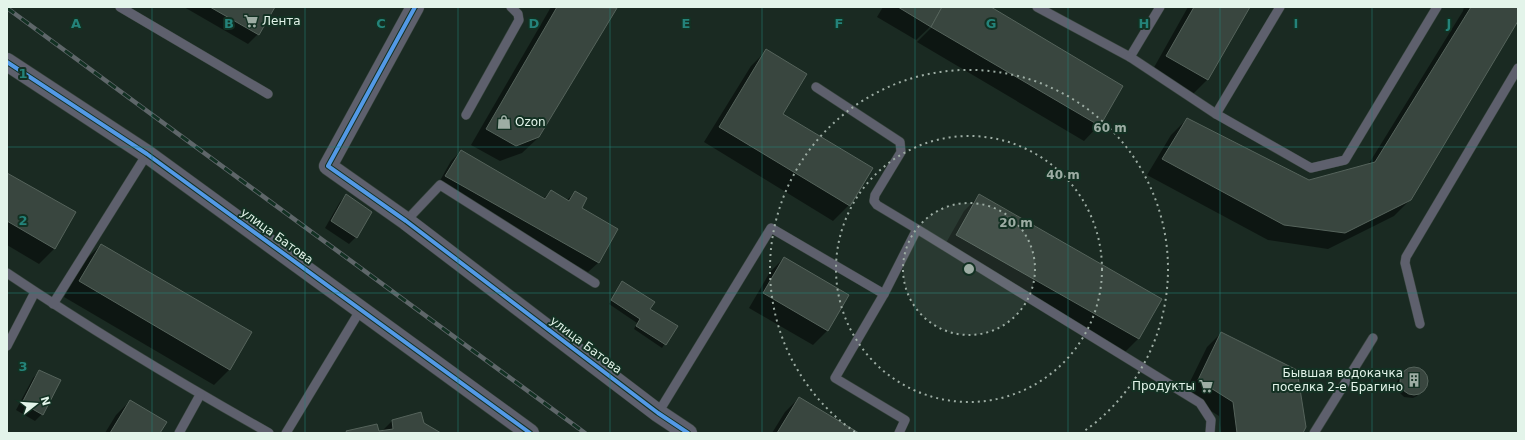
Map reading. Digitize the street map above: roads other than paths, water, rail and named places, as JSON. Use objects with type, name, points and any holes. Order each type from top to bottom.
[{"type":"street","name":"улица Батова","points":[[415,7],[328,166],[406,220],[658,413],[688,433]]},
{"type":"street","name":"улица Батова","points":[[7,62],[146,154],[530,433]]},
{"type":"lane","points":[[120,7],[268,94]]},
{"type":"lane","points":[[466,115],[519,20],[518,14],[511,7]]},
{"type":"lane","points":[[1038,7],[1130,57],[1216,114],[1311,168],[1345,160],[1437,7]]},
{"type":"lane","points":[[1130,57],[1160,7]]},
{"type":"lane","points":[[1216,114],[1280,7]]},
{"type":"lane","points":[[1420,324],[1406,263],[1406,257],[1518,68]]},
{"type":"lane","points":[[816,87],[900,142],[901,152],[875,195],[874,200],[877,205],[917,228],[1200,403],[1211,420],[1210,433]]},
{"type":"lane","points":[[53,304],[146,154]]},
{"type":"lane","points":[[406,220],[440,185],[596,283]]},
{"type":"lane","points":[[658,413],[771,228],[884,294]]},
{"type":"lane","points":[[899,433],[905,420],[835,378],[884,294],[917,228]]},
{"type":"lane","points":[[7,273],[53,304],[200,395],[269,433]]},
{"type":"lane","points":[[7,346],[35,292]]},
{"type":"lane","points":[[286,433],[361,310]]},
{"type":"lane","points":[[1314,433],[1373,338]]},
{"type":"lane","points":[[178,433],[200,395]]},
{"type":"railway","points":[[7,8],[585,433]]},
{"type":"place","name":"Лента","points":[[251,21]]},
{"type":"place","name":"Ozon","points":[[504,122]]},
{"type":"place","name":"Бывшая водокачка поселка 2-е Брагино","points":[[1414,380]]},
{"type":"place","name":"Продукты","points":[[1206,386]]}]
